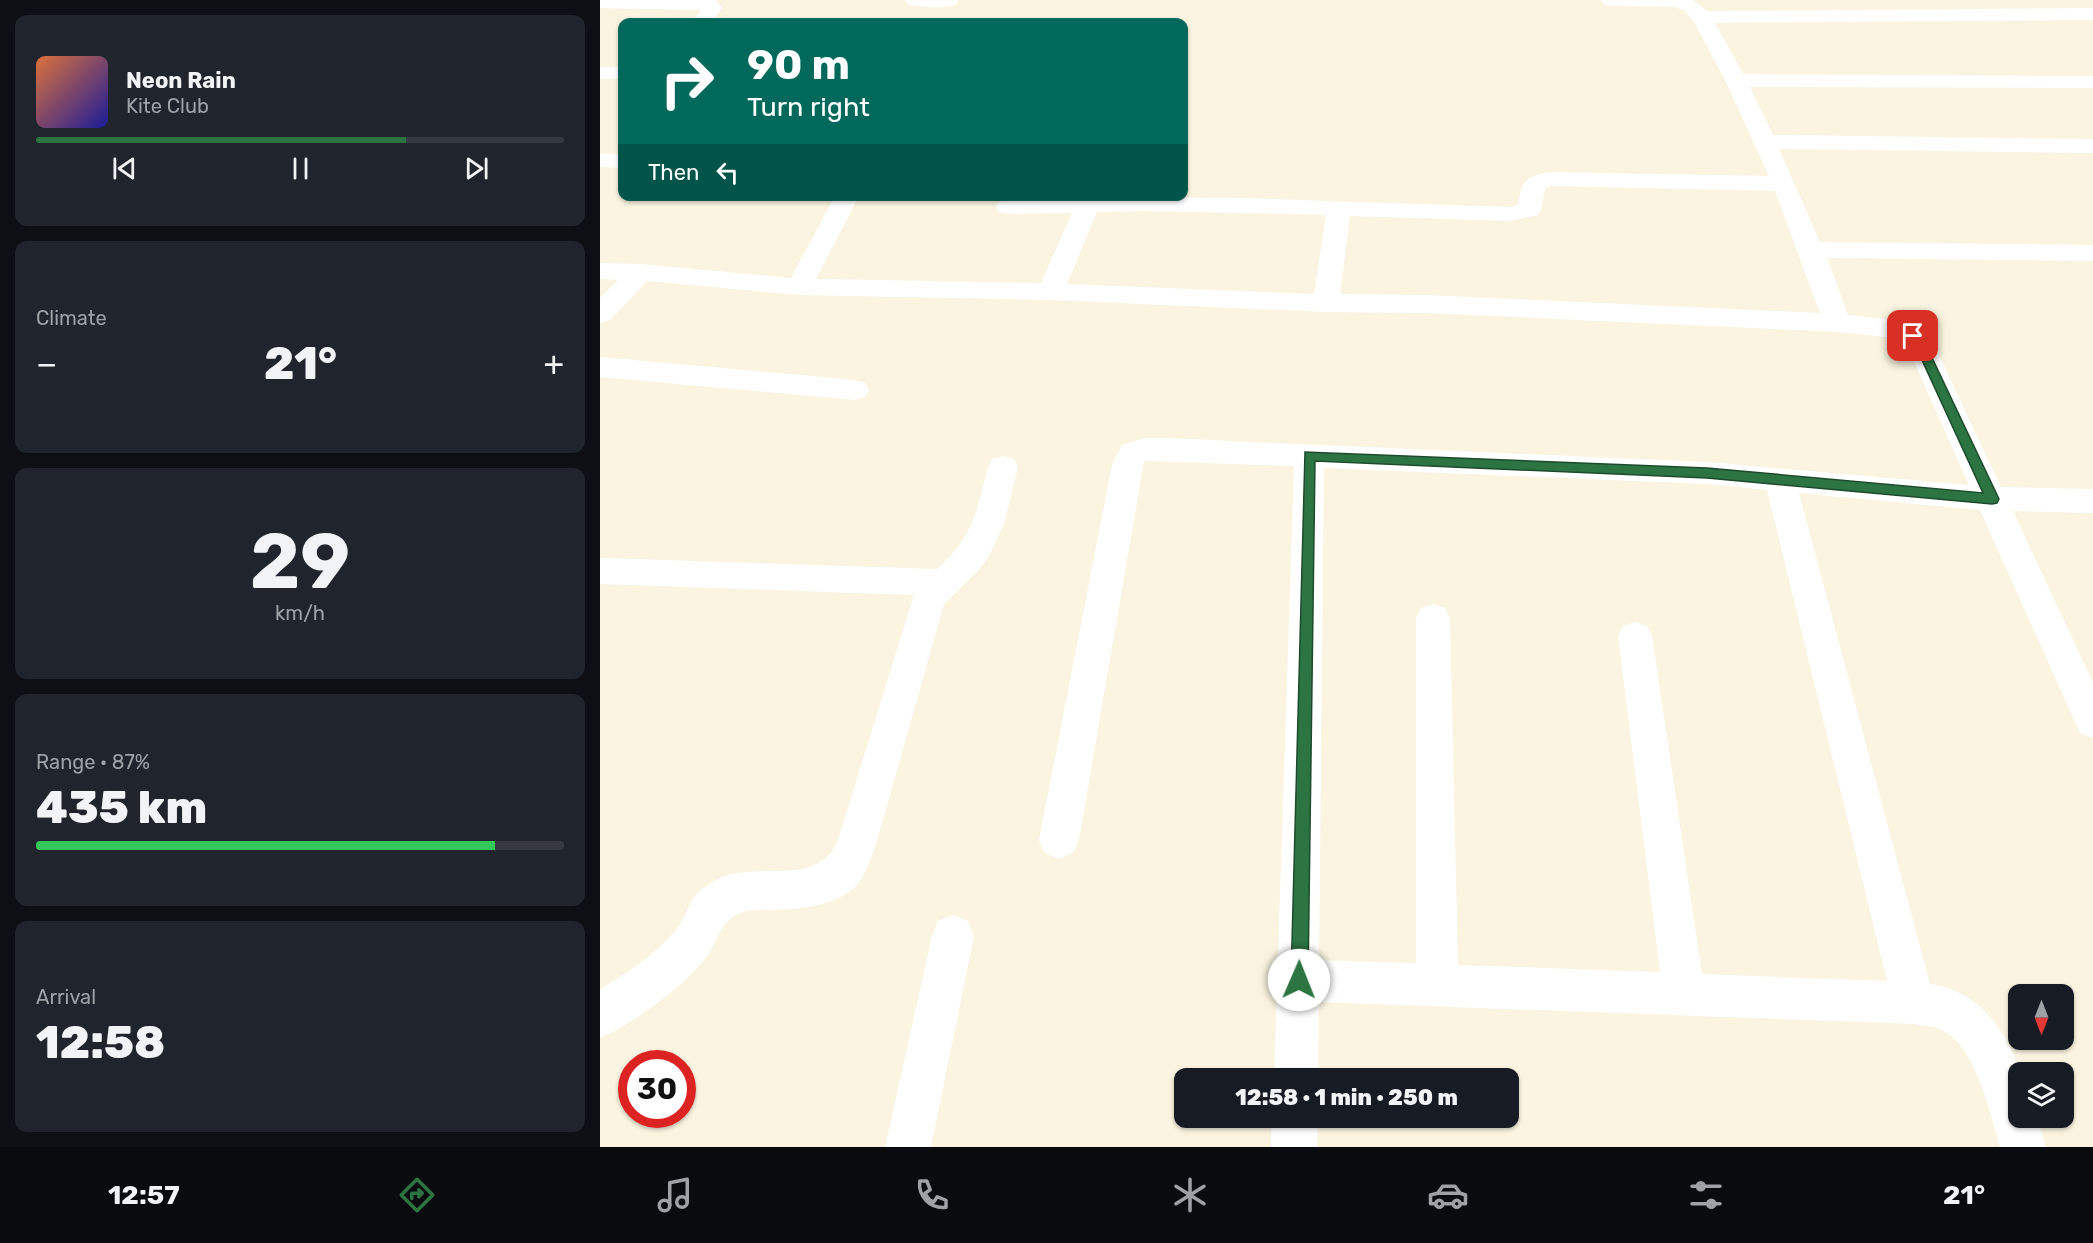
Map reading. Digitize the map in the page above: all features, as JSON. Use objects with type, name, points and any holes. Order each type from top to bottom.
[{"type":"street","points":[[915,0],[949,1],[940,18]]},
{"type":"street","points":[[1611,0],[1676,2],[1691,6],[1702,18],[1736,80],[1784,184],[1837,323]]},
{"type":"street","points":[[600,2],[648,1],[709,4],[712,8],[705,18]]},
{"type":"street","points":[[1702,18],[1924,8],[2093,14]]},
{"type":"street","points":[[600,73],[618,73]]},
{"type":"street","points":[[1736,80],[2093,82]]},
{"type":"street","points":[[1764,142],[2093,146]]},
{"type":"street","points":[[600,160],[618,161]]},
{"type":"street","points":[[1008,207],[1198,205],[1522,213],[1529,210],[1533,186],[1540,181],[1550,179],[1784,184]]},
{"type":"street","points":[[799,287],[844,201]]},
{"type":"street","points":[[1051,292],[1088,206]]},
{"type":"street","points":[[1326,303],[1339,209]]},
{"type":"street","points":[[1811,250],[2093,253]]},
{"type":"street","points":[[600,271],[641,272],[799,287],[1051,292],[1462,306],[1837,323],[1896,328],[1913,336],[1920,343],[2093,722]]},
{"type":"street","points":[[600,314],[641,272]]},
{"type":"street","points":[[600,368],[855,390]]},
{"type":"street","points":[[1059,840],[1127,465],[1133,453],[1145,449],[1707,473],[1992,499],[2093,501]]},
{"type":"street","points":[[1296,1068],[1309,456]]},
{"type":"street","points":[[600,1016],[668,968],[694,940],[709,909],[729,895],[752,891],[800,889],[824,884],[844,870],[855,848],[929,598],[941,582],[971,556],[982,538],[1003,467]]},
{"type":"street","points":[[1780,480],[1914,1003]]},
{"type":"street","points":[[600,571],[941,582]]},
{"type":"street","points":[[1433,618],[1437,984]]},
{"type":"street","points":[[1635,636],[1684,994]]},
{"type":"street","points":[[908,1147],[953,936]]},
{"type":"street","points":[[1299,980],[1914,1003],[1949,1009],[1976,1030],[1994,1058],[2023,1147]]},
{"type":"street","points":[[1294,1147],[1295,1128]]},
{"type":"route","points":[[1299,980],[1309,456],[1707,473],[1992,499],[1920,343],[1913,336]]}]
